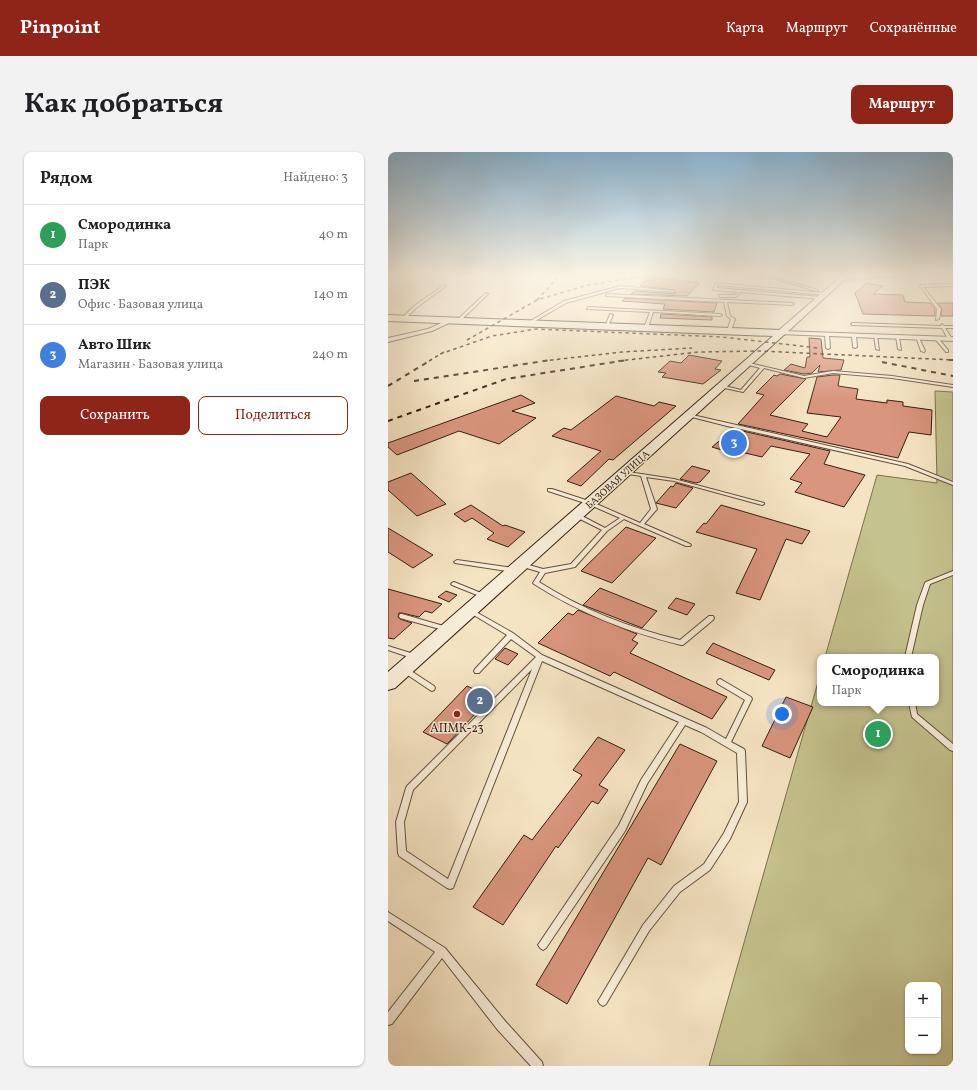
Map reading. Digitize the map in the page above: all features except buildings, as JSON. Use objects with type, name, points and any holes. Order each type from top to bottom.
[{"type":"main road","points":[[388,318],[781,333]]},
{"type":"main road","name":"БАЗОВАЯ УЛИЦА","points":[[388,683],[781,333]]},
{"type":"street","name":"БАЗОВАЯ УЛИЦА","points":[[781,333],[799,317]]},
{"type":"street","points":[[388,340],[430,330],[455,321]]},
{"type":"street","points":[[781,333],[951,339]]},
{"type":"lane","points":[[455,321],[460,317]]},
{"type":"lane","points":[[529,323],[540,317]]},
{"type":"lane","points":[[606,326],[610,317]]},
{"type":"lane","points":[[646,328],[650,317]]},
{"type":"lane","points":[[729,331],[733,319],[730,317]]},
{"type":"lane","points":[[853,324],[943,325],[953,327]]},
{"type":"lane","points":[[943,325],[951,339]]},
{"type":"lane","points":[[827,335],[828,348]]},
{"type":"lane","points":[[854,336],[855,347]]},
{"type":"lane","points":[[875,336],[878,349]]},
{"type":"lane","points":[[897,337],[900,349]]},
{"type":"lane","points":[[917,338],[923,351]]},
{"type":"lane","points":[[937,339],[947,351]]},
{"type":"lane","points":[[746,363],[804,377],[840,373],[892,377],[953,386]]},
{"type":"lane","points":[[721,386],[742,391],[763,366]]},
{"type":"lane","points":[[689,415],[734,427],[906,465],[953,484]]},
{"type":"lane","points":[[624,472],[674,480],[762,504]]},
{"type":"lane","points":[[641,525],[654,509],[642,475]]},
{"type":"lane","points":[[550,490],[590,503],[688,545]]},
{"type":"lane","points":[[576,515],[605,530]]},
{"type":"lane","points":[[457,562],[518,567],[543,571],[573,566],[605,530],[624,518]]},
{"type":"lane","points":[[543,571],[536,583],[561,600],[645,634],[681,643],[712,618]]},
{"type":"lane","points":[[909,654],[920,605],[928,583],[953,573]]},
{"type":"lane","points":[[454,584],[485,596]]},
{"type":"lane","points":[[469,610],[511,635],[540,657],[684,721],[741,751],[743,802],[727,836],[707,867],[677,889],[646,928],[603,1002]]},
{"type":"lane","points":[[402,616],[448,629]]},
{"type":"lane","points":[[477,670],[511,635]]},
{"type":"lane","points":[[388,648],[416,658]]},
{"type":"lane","points":[[540,657],[450,885],[402,853],[400,822],[410,788],[540,657]]},
{"type":"lane","points":[[404,669],[432,688]]},
{"type":"lane","points":[[720,682],[749,699],[727,743]]},
{"type":"lane","points":[[912,706],[914,715],[953,748]]},
{"type":"lane","points":[[543,945],[622,828],[644,782],[684,721]]},
{"type":"lane","points":[[388,916],[442,951],[501,1025],[538,1066]]},
{"type":"lane","points":[[388,1020],[442,951]]},
{"type":"shaded area","points":[[935,391],[953,392],[953,1066],[709,1066],[817,686],[817,706],[939,706],[939,654],[826,654],[877,475],[937,483]]},
{"type":"railway","points":[[467,340],[508,317]]},
{"type":"railway","points":[[442,353],[492,336],[536,329],[722,337],[818,348]]},
{"type":"railway","points":[[549,360],[622,352],[692,348]]},
{"type":"railway","points":[[618,361],[698,352],[760,351],[953,360],[949,360]]},
{"type":"railway","points":[[429,361],[442,353]]},
{"type":"railway","points":[[388,386],[431,360]]},
{"type":"railway","points":[[414,381],[549,360]]},
{"type":"railway","points":[[543,361],[549,360]]},
{"type":"railway","points":[[388,421],[506,379],[627,360]]},
{"type":"railway","points":[[882,362],[953,376]]},
{"type":"place","name":"Авто Шик","points":[[734,443]]},
{"type":"place","name":"ПЭК","points":[[480,701]]},
{"type":"place","name":"АПМК-23","points":[[457,714]]},
{"type":"place","name":"Смородинка","points":[[878,734]]}]
